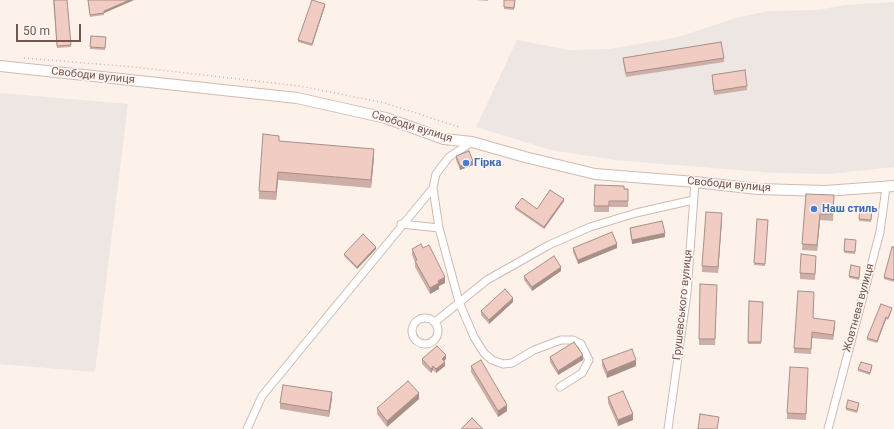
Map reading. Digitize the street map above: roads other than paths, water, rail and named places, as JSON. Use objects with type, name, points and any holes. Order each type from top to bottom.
[{"type":"main road","name":"Свободи вулиця","points":[[0,66],[297,98],[386,118],[444,139],[472,142],[595,174],[758,189],[810,191],[890,186]]},
{"type":"street","points":[[472,142],[448,157],[436,174],[433,188],[439,228],[459,302],[474,337],[484,353],[492,360],[503,364],[512,363],[534,350],[561,340],[573,340],[581,344],[589,360],[582,373],[560,387]]},
{"type":"street","name":"Грушевського вулиця","points":[[668,429],[687,292],[695,182]]},
{"type":"street","name":"Жовтнева вулиця","points":[[828,429],[880,232],[890,186]]},
{"type":"street","points":[[247,429],[262,396],[401,224],[433,188]]},
{"type":"street","points":[[435,322],[459,302],[504,270],[549,245],[590,227],[636,213],[693,200]]},
{"type":"street","points":[[401,224],[439,228]]},
{"type":"place","name":"Гірка","points":[[466,163]]},
{"type":"place","name":"Наш стиль","points":[[814,209]]}]
